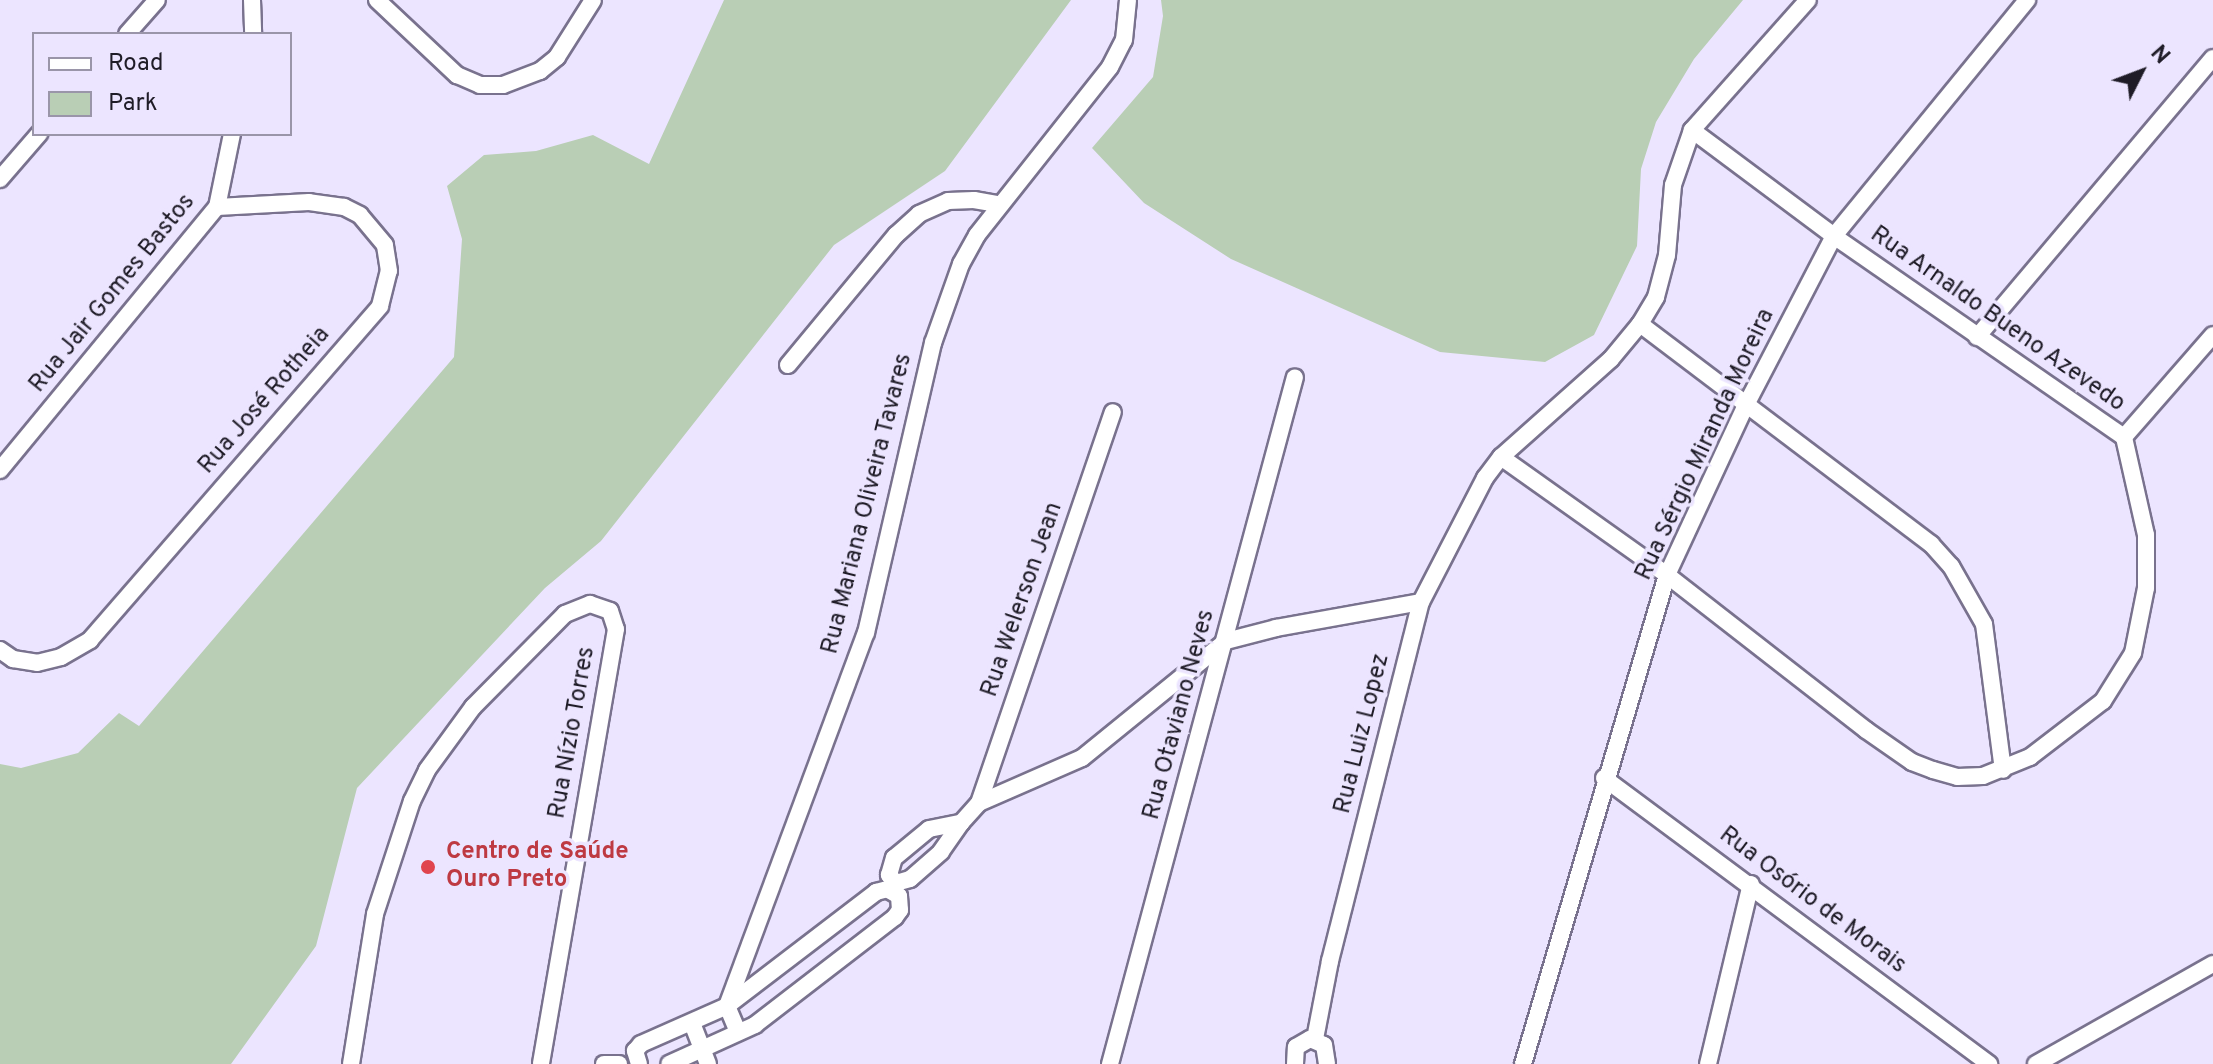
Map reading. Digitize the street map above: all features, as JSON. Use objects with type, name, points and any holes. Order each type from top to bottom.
[{"type":"street","points":[[129,32],[157,0]]},
{"type":"street","points":[[252,0],[253,32]]},
{"type":"street","points":[[377,0],[457,75],[480,85],[503,85],[540,71],[557,57],[593,0]]},
{"type":"street","name":"Rua Mariana Oliveira Tavares","points":[[727,1006],[866,633],[933,343],[961,264],[977,235],[1110,67],[1124,40],[1128,0]]},
{"type":"street","points":[[1692,130],[1808,0]]},
{"type":"street","name":"Rua Sérgio Miranda Moreira","points":[[1523,1064],[1604,778],[1667,575],[1747,403],[1834,236],[2027,0]]},
{"type":"street","points":[[1977,337],[2213,58]]},
{"type":"street","name":"Rua Arnaldo Bueno Azevedo","points":[[1501,457],[1667,575],[1866,730],[1912,762],[1957,777],[1983,776],[2030,757],[2103,701],[2133,653],[2146,588],[2146,535],[2124,437],[1834,236],[1692,130]]},
{"type":"street","name":"Rua Luiz Lopez","points":[[1315,1039],[1330,961],[1421,602],[1485,478],[1501,457],[1611,359],[1640,324],[1656,297],[1667,255],[1673,185],[1692,130]]},
{"type":"street","points":[[0,179],[37,136]]},
{"type":"street","name":"Rua Jair Gomes Bastos","points":[[0,470],[217,207],[232,136]]},
{"type":"street","points":[[788,365],[896,235],[919,214],[948,201],[974,200],[1001,205]]},
{"type":"street","name":"Rua José Rotheia","points":[[0,650],[13,659],[37,663],[61,657],[90,640],[380,306],[389,271],[385,245],[360,215],[344,207],[309,202],[217,207]]},
{"type":"street","points":[[1640,324],[1931,544],[1966,586],[1984,624],[2003,770]]},
{"type":"street","points":[[2124,437],[2213,335]]},
{"type":"street","name":"Rua Otaviano Neves","points":[[1110,1064],[1295,377]]},
{"type":"street","name":"Rua Welerson Jean","points":[[979,803],[1113,412]]},
{"type":"street","points":[[961,823],[979,803],[1082,758],[1226,641],[1276,628],[1421,602]]},
{"type":"street","name":"Rua Nízio Torres","points":[[351,1064],[375,914],[412,801],[427,770],[473,707],[565,614],[578,607],[602,606],[615,618],[616,629],[541,1064]]},
{"type":"street","name":"Rua Osório de Morais","points":[[1604,778],[1751,884],[1989,1064]]},
{"type":"street","points":[[1708,1064],[1751,884]]},
{"type":"street","points":[[639,1064],[635,1051],[641,1044],[727,1006],[876,892],[887,889],[899,896],[900,910],[895,917],[755,1025],[738,1032],[706,1056],[669,1064]]},
{"type":"street","points":[[2036,1064],[2213,964]]},
{"type":"street","points":[[727,1006],[738,1032]]},
{"type":"street","points":[[692,1023],[706,1056]]},
{"type":"street","points":[[1295,1064],[1296,1047],[1304,1040],[1315,1039],[1327,1050],[1327,1064]]},
{"type":"street","points":[[604,1064],[619,1064]]},
{"type":"green space","points":[[724,0],[1071,0],[945,171],[834,245],[601,541],[545,588],[357,788],[316,946],[231,1064],[0,1064],[0,764],[21,768],[78,753],[119,713],[139,726],[454,357],[462,239],[447,186],[484,155],[536,151],[593,135],[649,164]]},
{"type":"green space","points":[[1161,0],[1743,0],[1694,59],[1656,122],[1641,169],[1637,246],[1594,335],[1545,362],[1440,352],[1231,259],[1144,203],[1092,148],[1153,77],[1163,16]]},
{"type":"place","name":"Centro de Saúde Ouro Preto","points":[[428,867]]}]
